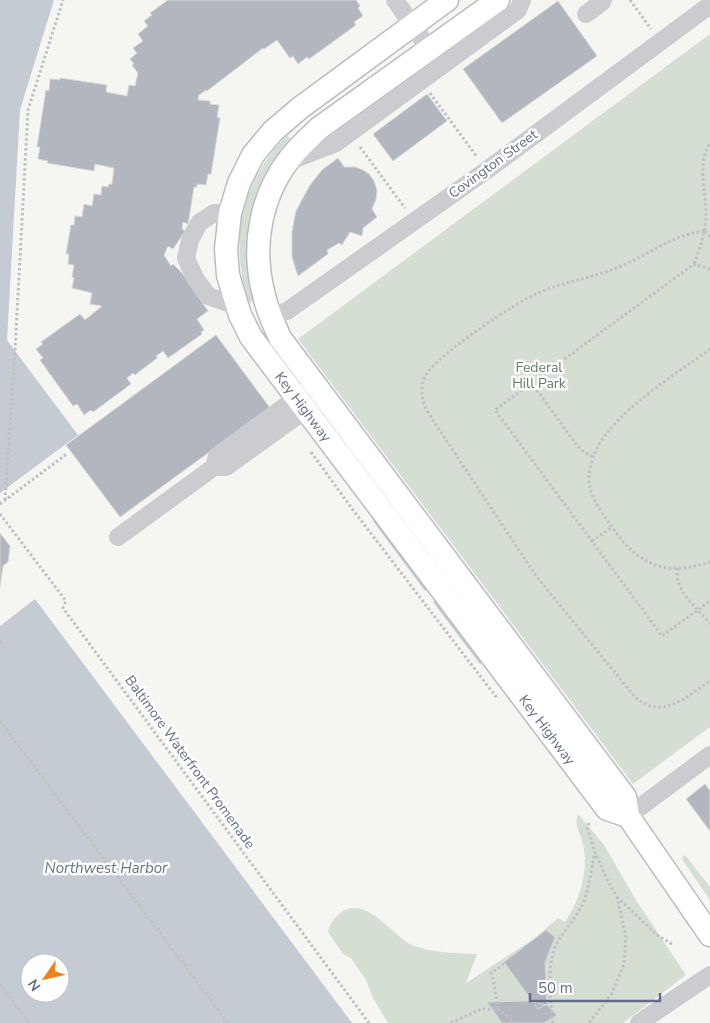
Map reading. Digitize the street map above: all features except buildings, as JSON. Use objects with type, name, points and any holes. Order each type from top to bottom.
[{"type":"main road","name":"Key Highway","points":[[447,0],[300,108],[273,131],[250,162],[239,183],[230,213],[226,249],[228,275],[240,315],[251,337],[607,810],[628,816]]},
{"type":"main road","name":"Key Highway","points":[[498,0],[318,129],[296,150],[287,162],[269,195],[261,220],[257,249],[263,290],[280,338],[625,797],[628,816],[710,935]]},
{"type":"street","points":[[395,0],[429,49]]},
{"type":"street","points":[[287,162],[336,143],[518,10],[522,0]]},
{"type":"street","points":[[586,14],[603,0]]},
{"type":"street","name":"Covington Street","points":[[271,316],[287,311],[487,170],[710,5]]},
{"type":"street","points":[[230,213],[214,213],[199,224],[190,240],[186,258],[195,278],[208,296],[237,306]]},
{"type":"street","points":[[118,537],[214,467],[217,456],[319,391]]},
{"type":"street","points":[[628,816],[710,754]]},
{"type":"street","points":[[639,1023],[710,975]]},
{"type":"path","points":[[5,500],[28,110],[63,0]]},
{"type":"path","points":[[630,0],[652,32]]},
{"type":"path","points":[[427,89],[487,170]]},
{"type":"path","points":[[355,140],[414,220]]},
{"type":"path","points":[[710,143],[704,163],[703,184],[706,216],[703,240],[694,264],[495,410],[662,636],[710,601]]},
{"type":"path","points":[[704,231],[710,236]]},
{"type":"path","points":[[704,231],[679,236],[623,265],[550,288],[523,301],[446,354],[428,371],[422,384],[422,394],[427,412],[536,576],[635,697],[648,706],[664,708],[710,682]]},
{"type":"path","points":[[694,264],[710,269]]},
{"type":"path","points":[[710,349],[641,400],[615,422],[605,435],[593,457],[590,469],[590,488],[596,504],[627,547],[637,555],[658,566],[678,568],[710,562]]},
{"type":"path","points":[[531,382],[576,444],[593,457]]},
{"type":"path","points":[[308,448],[499,702]]},
{"type":"path","points":[[0,504],[68,453]]},
{"type":"path","name":"Baltimore Waterfront Promenade","points":[[0,514],[66,601],[64,608],[69,616],[368,1023]]},
{"type":"path","points":[[592,541],[612,527]]},
{"type":"path","points":[[678,568],[677,581],[681,589],[710,624]]},
{"type":"path","points":[[0,721],[228,1023]]},
{"type":"path","points":[[588,823],[587,828],[595,852],[617,897],[626,937],[624,964],[612,993],[589,1023]]},
{"type":"path","points":[[553,1023],[550,994],[553,952],[557,943],[577,917],[584,900],[595,852]]},
{"type":"path","points":[[617,897],[650,929],[672,944]]},
{"type":"path","points":[[498,1009],[491,973],[505,963]]},
{"type":"path","points":[[0,984],[29,1023]]},
{"type":"path","points":[[450,1023],[481,1009],[498,1009],[516,1023]]},
{"type":"green space","name":"Federal Hill Park","points":[[710,34],[710,727],[633,784],[298,339]]},
{"type":"green space","points":[[287,135],[290,138],[262,184],[251,212],[248,256],[254,300],[248,304],[240,256],[243,214],[249,193],[258,174],[271,154]]},
{"type":"green space","points":[[578,814],[604,845],[636,900],[686,975],[623,1023],[388,1023],[373,998],[366,980],[351,958],[344,955],[328,932],[336,917],[350,909],[359,909],[369,912],[378,918],[412,945],[436,951],[477,954],[466,983],[535,938],[558,918],[565,922],[579,895],[584,875],[585,854],[577,826]]},
{"type":"green space","points":[[684,855],[710,887],[710,900],[682,859]]},
{"type":"water","points":[[0,0],[54,0],[20,110],[7,340],[78,435],[0,493]]},
{"type":"water","points":[[376,518],[429,588],[425,591],[373,521]]},
{"type":"water","name":"Northwest Harbor","points":[[35,599],[352,1023],[0,1023],[0,626]]},
{"type":"water","points":[[438,599],[484,661],[480,664],[433,602]]}]
